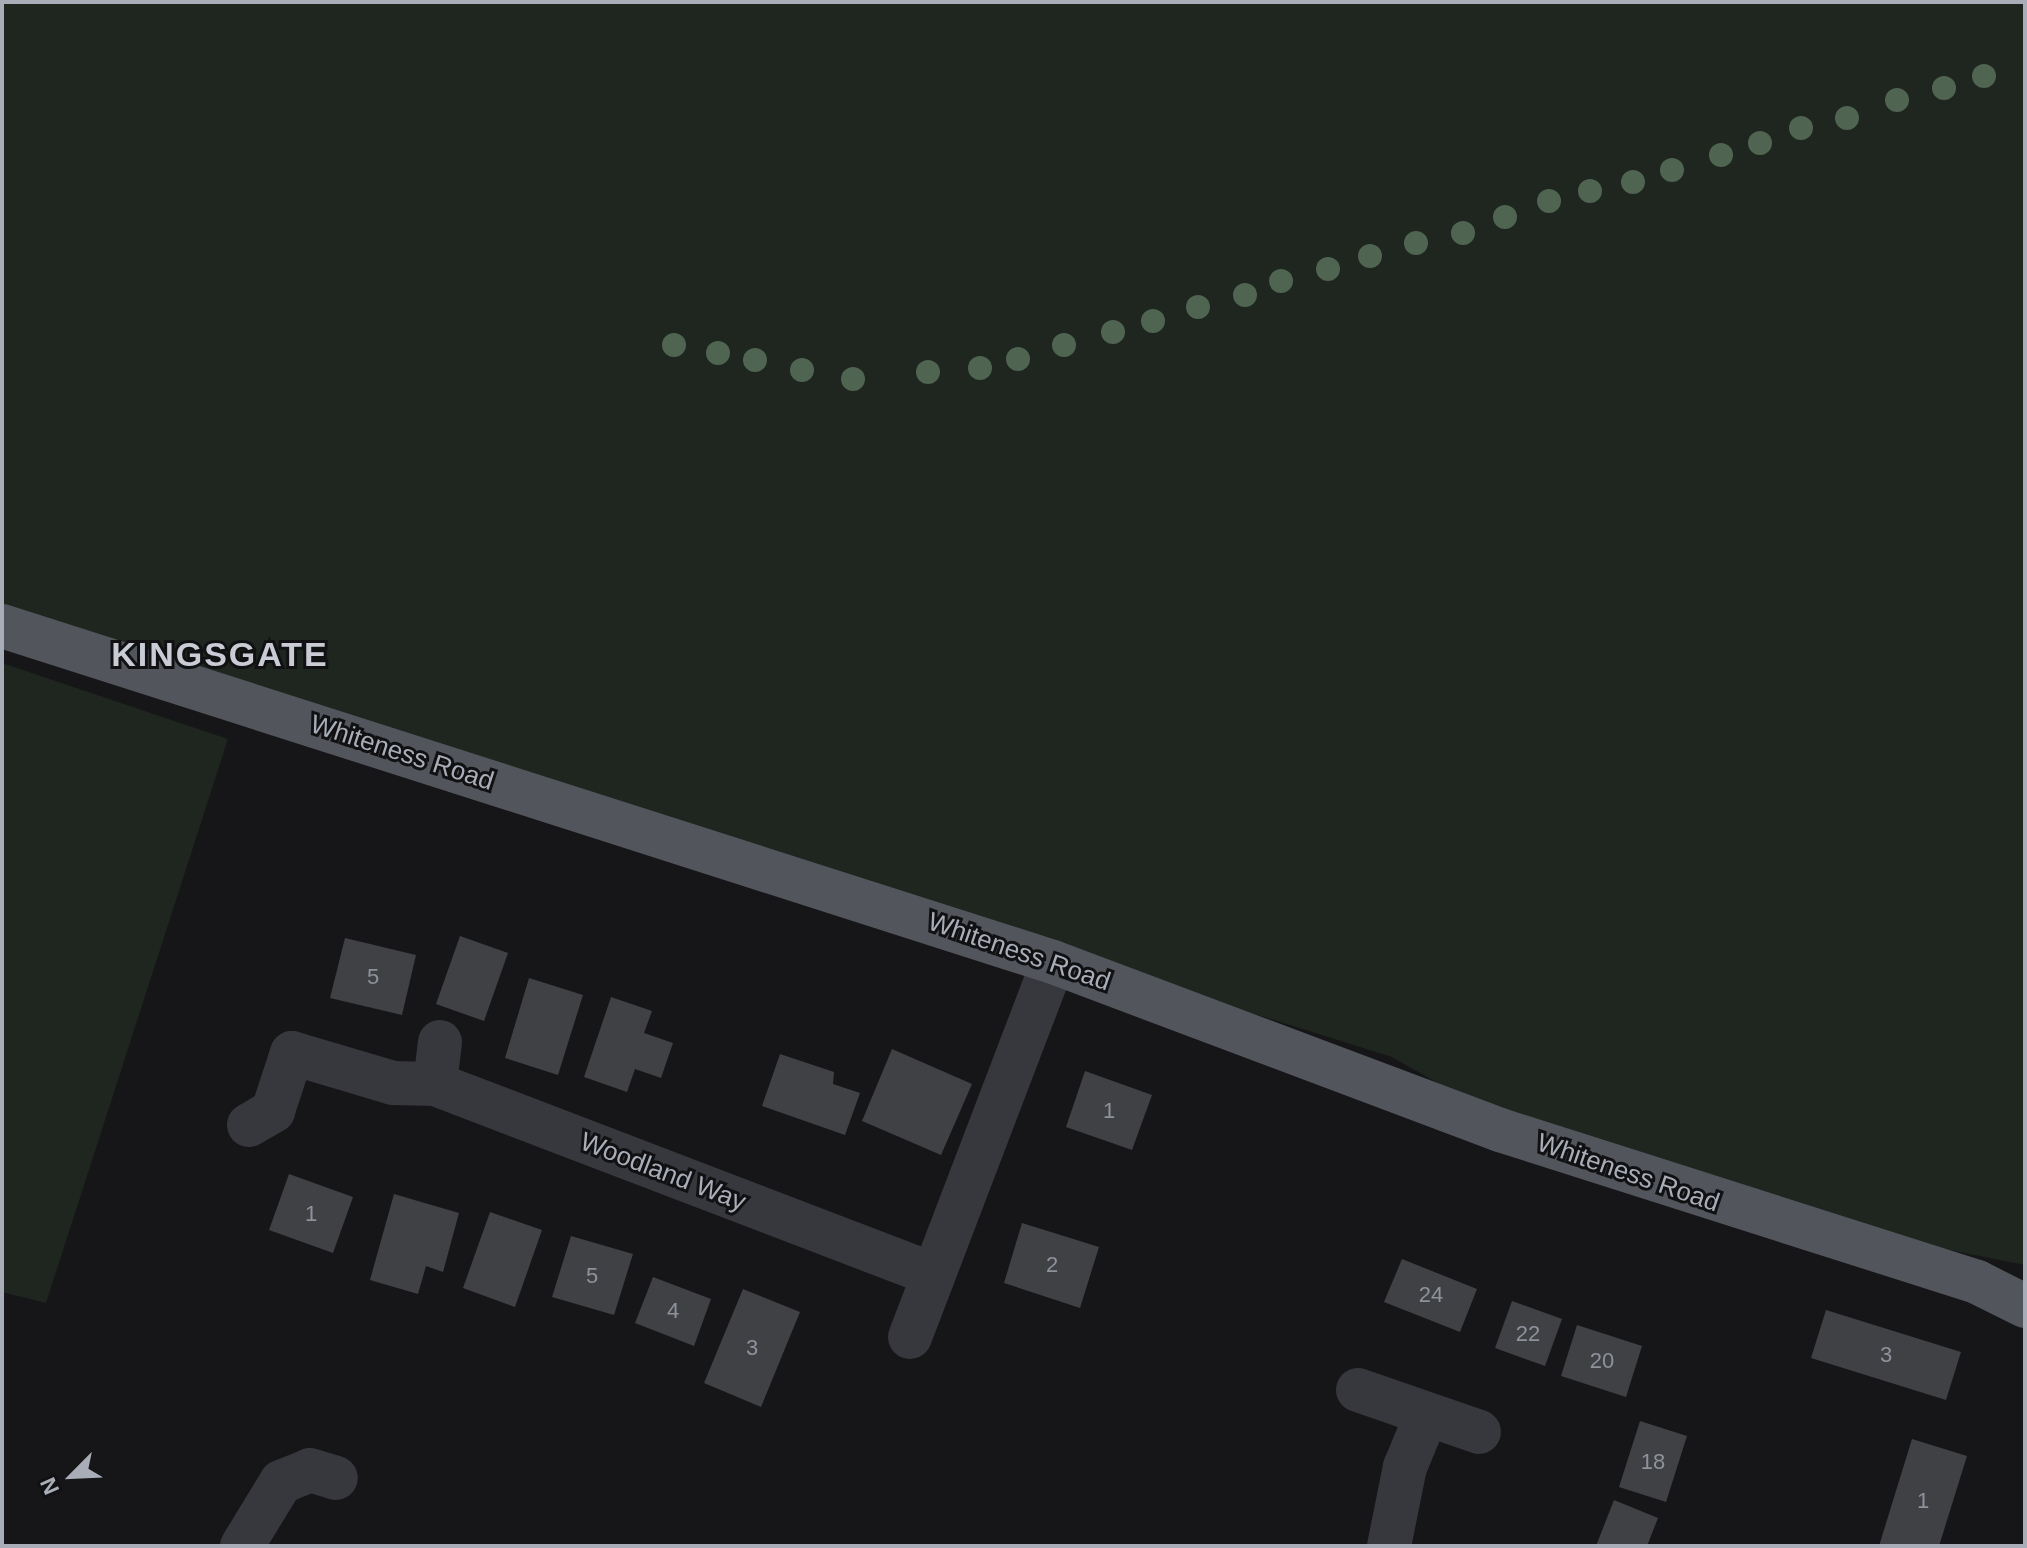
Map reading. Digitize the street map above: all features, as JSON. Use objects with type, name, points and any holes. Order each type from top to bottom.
[{"type":"main road","name":"Whiteness Road","points":[[2,626],[1053,962],[1500,1130],[1977,1282],[2025,1306]]},
{"type":"street","points":[[910,1337],[1053,962]]},
{"type":"street","points":[[435,1084],[440,1042]]},
{"type":"street","name":"Woodland Way","points":[[249,1125],[273,1111],[292,1053],[393,1083],[435,1084],[932,1274]]},
{"type":"street","points":[[1358,1390],[1479,1432]]},
{"type":"street","points":[[1389,1546],[1405,1467],[1427,1414]]},
{"type":"street","points":[[242,1546],[281,1482],[310,1470],[336,1478]]},
{"type":"shaded area","points":[[2,2],[2025,2],[2025,1265],[1809,1222],[1506,1122],[1392,1057],[2,622]]},
{"type":"shaded area","points":[[2,663],[228,739],[46,1303],[2,1292]]},
{"type":"building","points":[[460,936],[508,953],[484,1021],[436,1004]]},
{"type":"building","points":[[345,938],[416,955],[402,1015],[330,998]]},
{"type":"building","points":[[529,978],[583,995],[558,1075],[505,1058]]},
{"type":"building","points":[[611,997],[652,1011],[644,1033],[673,1043],[661,1078],[635,1069],[627,1092],[584,1077]]},
{"type":"building","points":[[892,1049],[972,1084],[941,1155],[862,1121]]},
{"type":"building","points":[[780,1054],[834,1072],[833,1084],[860,1093],[845,1135],[762,1106]]},
{"type":"building","points":[[1085,1071],[1152,1095],[1132,1150],[1066,1127]]},
{"type":"building","points":[[289,1174],[353,1197],[333,1253],[269,1230]]},
{"type":"building","points":[[394,1194],[459,1213],[443,1272],[426,1266],[418,1294],[370,1280]]},
{"type":"building","points":[[490,1212],[542,1230],[515,1307],[463,1288]]},
{"type":"building","points":[[1022,1223],[1099,1247],[1080,1308],[1004,1283]]},
{"type":"building","points":[[571,1236],[633,1254],[614,1315],[552,1297]]},
{"type":"building","points":[[1402,1259],[1477,1289],[1460,1332],[1384,1302]]},
{"type":"building","points":[[653,1277],[711,1299],[694,1346],[635,1323]]},
{"type":"building","points":[[743,1289],[800,1312],[761,1407],[704,1383]]},
{"type":"building","points":[[1512,1301],[1562,1319],[1545,1366],[1495,1348]]},
{"type":"building","points":[[1826,1310],[1961,1352],[1946,1400],[1811,1358]]},
{"type":"building","points":[[1577,1325],[1642,1346],[1626,1397],[1561,1376]]},
{"type":"building","points":[[1640,1421],[1687,1436],[1666,1502],[1619,1487]]},
{"type":"building","points":[[1912,1439],[1967,1456],[1939,1546],[1879,1546]]},
{"type":"building","points":[[1614,1500],[1658,1518],[1647,1546],[1596,1546]]},
{"type":"district","name":"KINGSGATE","points":[[220,655]]}]
